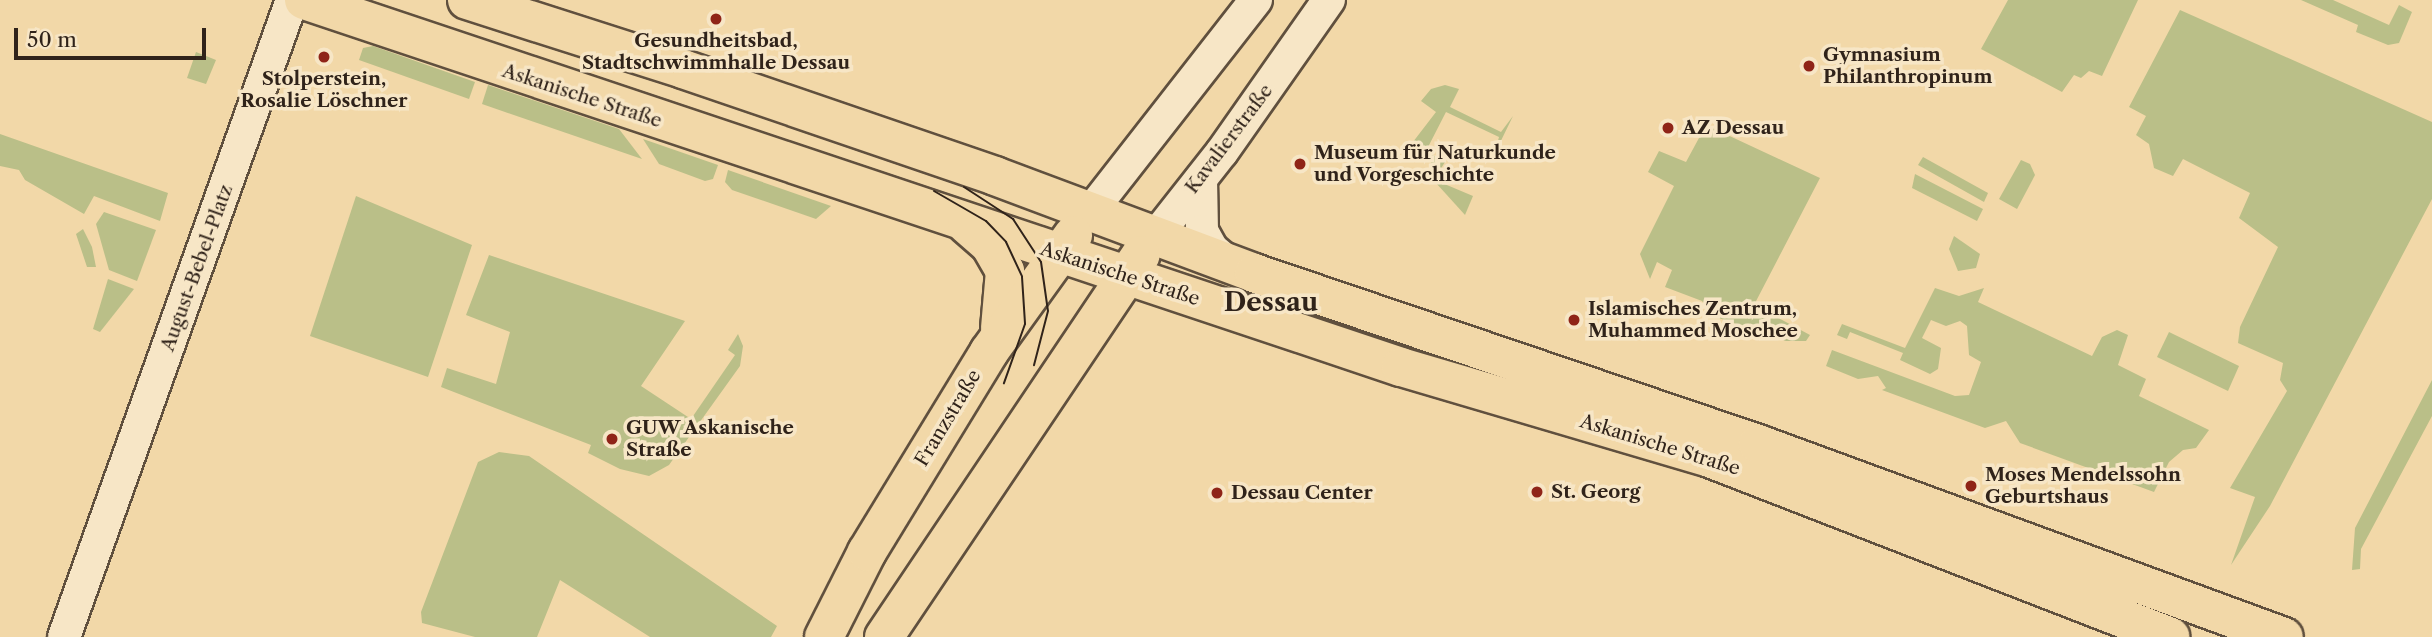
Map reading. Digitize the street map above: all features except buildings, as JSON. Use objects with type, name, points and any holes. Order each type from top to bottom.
[{"type":"main road","name":"Askanische Straße","points":[[304,0],[1401,367],[1707,457],[2170,637]]},
{"type":"main road","name":"Askanische Straße","points":[[467,0],[550,23],[1091,211],[1232,265],[1758,444],[2284,637]]},
{"type":"main road","name":"Franzstraße","points":[[824,637],[867,552],[996,340],[1091,211]]},
{"type":"main road","points":[[963,221],[990,245],[1005,271],[1006,297],[996,340]]},
{"type":"main road","name":"Kavalierstraße","points":[[1126,276],[1155,237]]},
{"type":"main road","points":[[884,637],[1126,276]]},
{"type":"street","name":"August-Bebel-Platz","points":[[64,637],[292,0]]},
{"type":"street","points":[[1091,211],[1256,0]]},
{"type":"street","name":"Kavalierstraße","points":[[1155,237],[1329,0]]},
{"type":"street","points":[[1200,179],[1202,231],[1212,249],[1232,265]]},
{"type":"green space","points":[[2008,0],[2138,0],[2102,76],[2089,71],[2081,78],[2074,75],[2062,92],[1981,49]]},
{"type":"green space","points":[[2301,0],[2333,0],[2389,25],[2399,5],[2412,12],[2399,43],[2388,45],[2356,32],[2358,25]]},
{"type":"green space","points":[[2180,10],[2432,122],[2432,199],[2270,506],[2231,565],[2255,497],[2230,488],[2287,391],[2280,380],[2283,363],[2238,343],[2240,327],[2278,247],[2239,218],[2250,193],[2183,159],[2173,176],[2154,168],[2149,144],[2136,135],[2146,116],[2129,107]]},
{"type":"green space","points":[[373,46],[475,82],[469,99],[359,60],[363,48]]},
{"type":"green space","points":[[196,52],[216,60],[206,84],[187,78]]},
{"type":"green space","points":[[488,85],[619,129],[642,159],[482,104]]},
{"type":"green space","points":[[1445,85],[1459,89],[1450,107],[1501,132],[1513,116],[1494,155],[1499,137],[1446,112],[1426,151],[1445,162],[1435,178],[1431,162],[1406,151],[1436,112],[1421,101],[1431,89]]},
{"type":"green space","points":[[1706,125],[1820,178],[1754,305],[1810,335],[1806,341],[1786,341],[1713,316],[1702,301],[1665,287],[1672,270],[1657,262],[1650,279],[1640,254],[1674,186],[1648,172],[1659,151],[1686,162]]},
{"type":"green space","points":[[0,134],[168,193],[160,221],[94,196],[84,214],[25,180],[19,170],[0,166]]},
{"type":"green space","points":[[643,139],[718,165],[713,179],[705,181],[659,164]]},
{"type":"green space","points":[[1923,157],[1988,193],[1984,202],[1918,165]]},
{"type":"green space","points":[[2021,160],[2030,164],[2035,175],[2017,209],[1999,199]]},
{"type":"green space","points":[[728,170],[831,206],[816,219],[732,190],[725,182]]},
{"type":"green space","points":[[1915,174],[1983,209],[1977,221],[1912,188]]},
{"type":"green space","points":[[1435,180],[1473,196],[1465,215],[1436,183]]},
{"type":"green space","points":[[356,196],[472,245],[428,377],[310,336]]},
{"type":"green space","points":[[104,212],[156,230],[137,281],[109,270],[96,224]]},
{"type":"green space","points":[[83,229],[92,247],[96,267],[87,267],[76,234]]},
{"type":"green space","points":[[1954,236],[1980,254],[1976,268],[1958,271],[1949,249]]},
{"type":"green space","points":[[489,255],[685,321],[641,386],[691,419],[735,355],[728,350],[738,334],[743,346],[740,366],[669,465],[649,476],[620,469],[588,453],[591,445],[441,387],[447,368],[496,384],[510,332],[466,315]]},
{"type":"green space","points":[[108,279],[134,289],[100,332],[93,329]]},
{"type":"green space","points":[[1935,288],[1959,296],[1984,288],[1978,302],[2092,356],[2102,337],[2117,330],[2128,335],[2118,365],[2146,379],[2139,396],[2209,430],[2196,448],[2183,450],[2169,462],[2154,492],[2020,443],[2006,421],[1985,428],[1882,390],[1886,388],[1878,376],[1858,379],[1826,366],[1832,350],[1955,396],[1969,395],[1981,362],[1969,355],[1967,326],[1960,321],[1946,326],[1931,320],[1922,338],[1941,348],[1938,369],[1930,374],[1900,360],[1903,353],[1850,332],[1847,339],[1837,335],[1842,324],[1905,348]]},
{"type":"green space","points":[[2169,332],[2239,366],[2228,391],[2157,357]]},
{"type":"green space","points":[[2432,380],[2432,416],[2361,549],[2360,569],[2352,570],[2355,528]]},
{"type":"green space","points":[[499,452],[529,456],[777,626],[771,637],[650,637],[560,580],[537,637],[475,637],[422,623],[421,612],[478,462]]},
{"type":"tram line","points":[[964,187],[1013,219],[1041,262],[1048,311],[1034,365]]},
{"type":"tram line","points":[[934,191],[986,221],[1006,242],[1022,277],[1025,324],[1004,383]]},
{"type":"place","name":"Gesundheitsbad, Stadtschwimmhalle Dessau","points":[[716,19]]},
{"type":"place","name":"Stolperstein, Rosalie Löschner","points":[[324,57]]},
{"type":"place","name":"Gymnasium Philanthropinum","points":[[1809,66]]},
{"type":"place","name":"AZ Dessau","points":[[1668,128]]},
{"type":"place","name":"Museum für Naturkunde und Vorgeschichte","points":[[1300,164]]},
{"type":"place","name":"Islamisches Zentrum, Muhammed Moschee","points":[[1574,320]]},
{"type":"place","name":"GUW Askanische Straße","points":[[612,439]]},
{"type":"place","name":"Moses Mendelssohn Geburtshaus","points":[[1971,486]]},
{"type":"place","name":"St. Georg","points":[[1537,492]]},
{"type":"place","name":"Dessau Center","points":[[1217,493]]},
{"type":"district","name":"Dessau","points":[[1271,303]]}]
